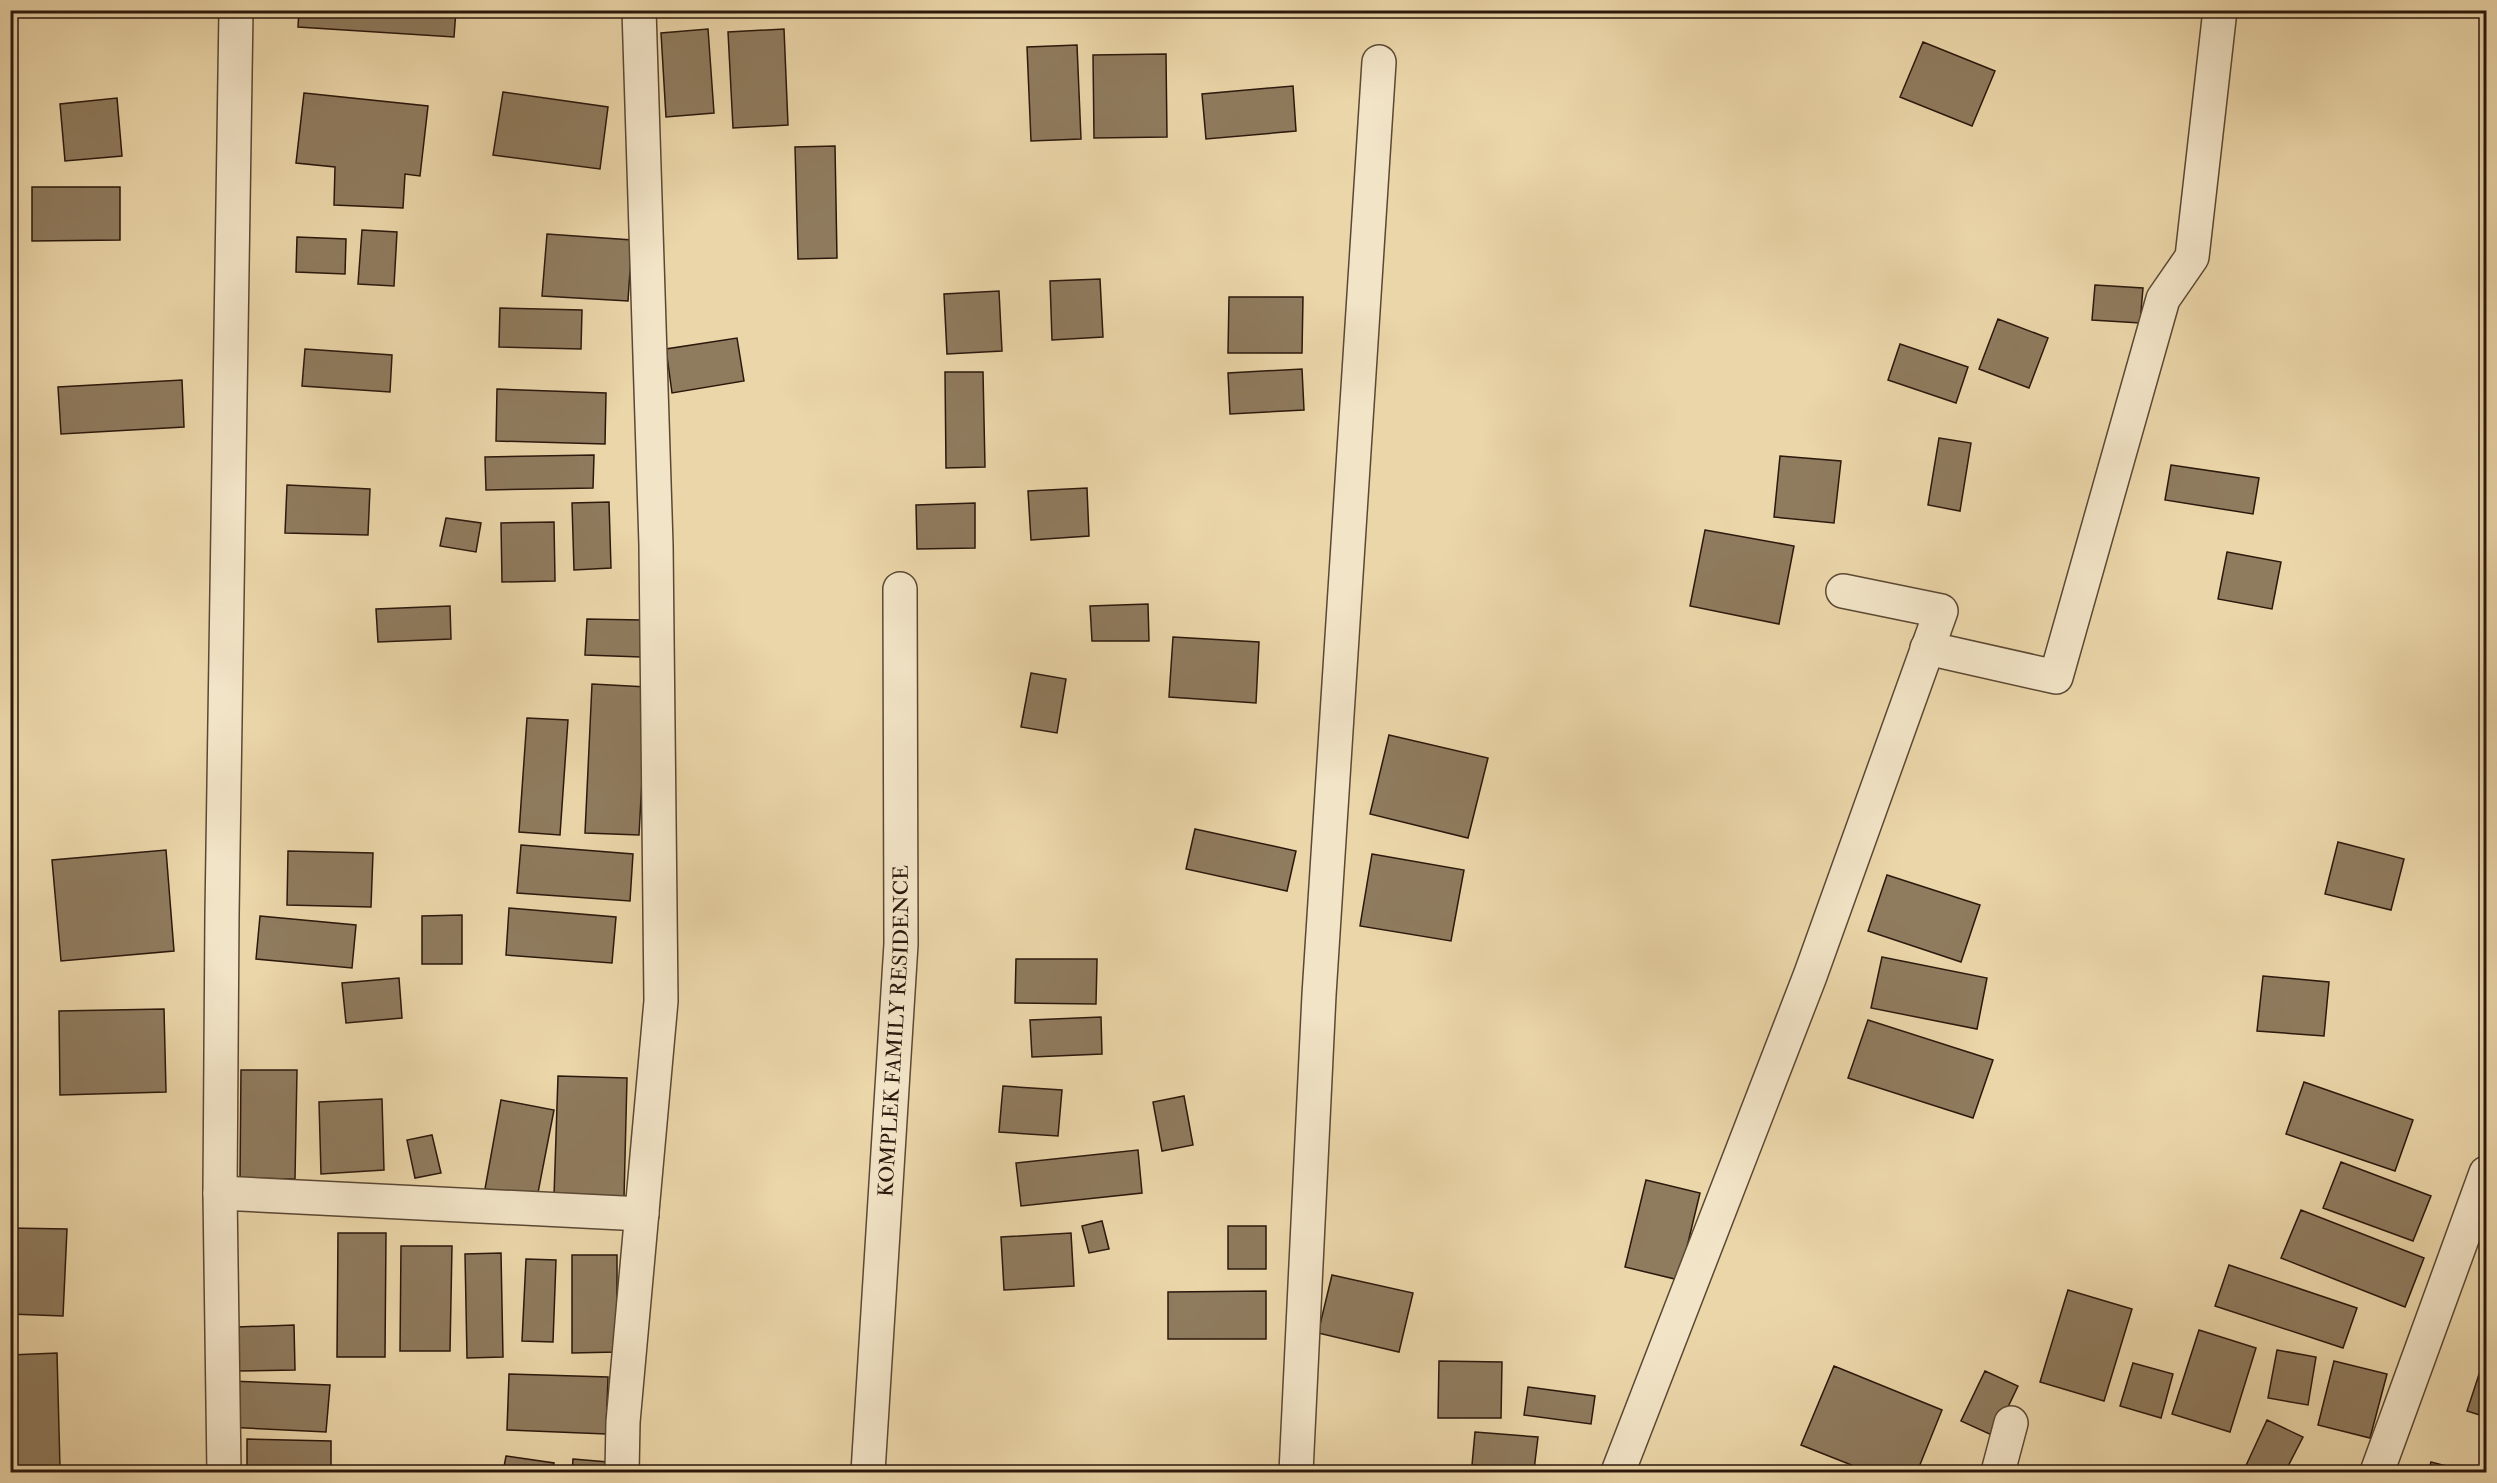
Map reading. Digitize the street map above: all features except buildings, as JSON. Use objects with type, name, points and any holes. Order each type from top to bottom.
[{"type":"street","points":[[224,1473],[220,1193],[236,10]]},
{"type":"street","points":[[622,1473],[623,1422],[661,1001],[656,545],[639,10]]},
{"type":"street","points":[[1927,648],[2056,677],[2163,299],[2192,257],[2220,10]]},
{"type":"street","points":[[1296,1473],[1319,995],[1379,62]]},
{"type":"street","name":"KOMPLEK FAMILY RESIDENCE","points":[[868,1473],[901,944],[900,589]]},
{"type":"street","points":[[1618,1473],[1810,976],[1941,610],[1843,591]]},
{"type":"street","points":[[2377,1473],[2487,1173]]},
{"type":"street","points":[[220,1193],[642,1214]]},
{"type":"street","points":[[1998,1473],[2011,1423]]}]
